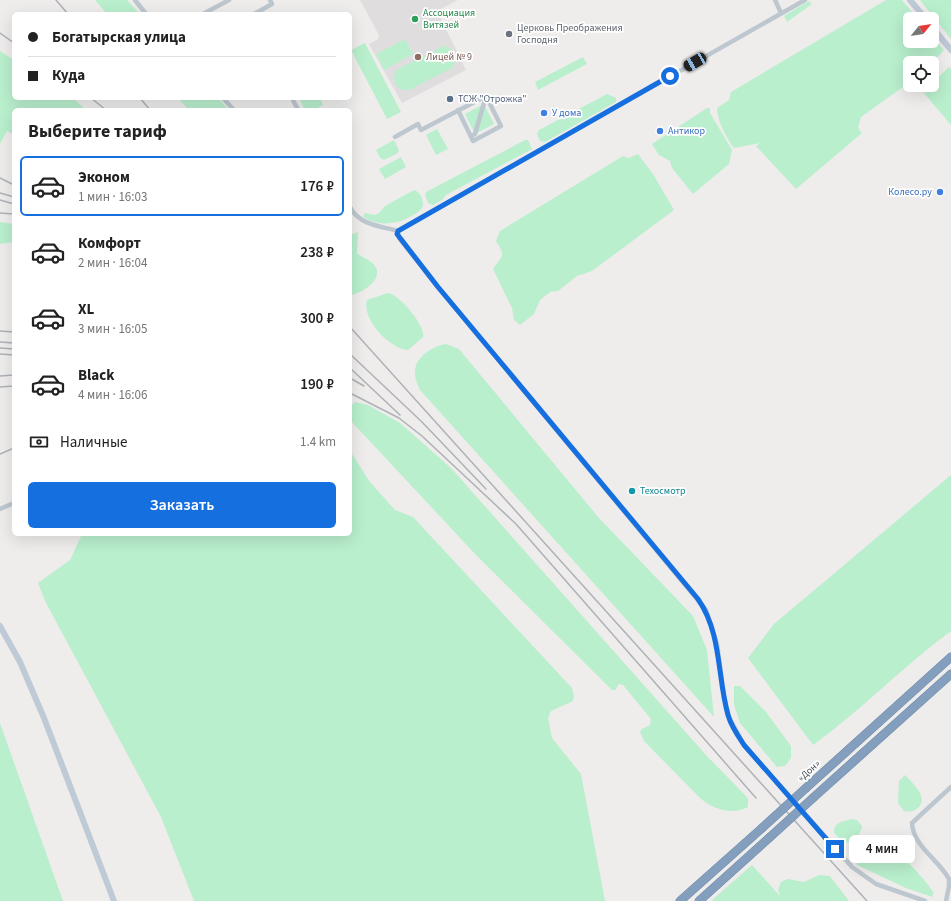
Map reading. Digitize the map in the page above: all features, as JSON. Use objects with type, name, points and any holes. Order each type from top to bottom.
[{"type":"highway","name":"«Дон»","points":[[680,901],[951,657]]},
{"type":"highway","points":[[699,901],[951,674]]},
{"type":"street","points":[[135,0],[144,12]]},
{"type":"street","points":[[207,12],[229,0]]},
{"type":"street","points":[[257,12],[271,2],[278,0]]},
{"type":"street","points":[[775,0],[781,13]]},
{"type":"street","points":[[352,210],[357,218],[364,222],[398,231],[805,0]]},
{"type":"street","points":[[910,0],[920,12]]},
{"type":"street","points":[[939,35],[951,50]]},
{"type":"street","points":[[458,110],[473,141],[501,126],[486,96]]},
{"type":"street","points":[[395,137],[418,124],[421,130],[486,96]]},
{"type":"street","points":[[471,136],[475,134],[486,96]]},
{"type":"street","points":[[225,100],[232,108]]},
{"type":"street","points":[[398,231],[399,238],[438,287],[706,610],[717,644],[724,696],[729,717],[744,745],[818,831],[852,867],[876,884],[925,901]]},
{"type":"street","points":[[0,509],[12,504]]},
{"type":"street","points":[[0,626],[20,662],[44,718],[114,901]]},
{"type":"street","points":[[946,901],[949,879],[912,832],[912,823],[951,787]]},
{"type":"shaded area","name":"Лицей № 9","points":[[360,0],[458,0],[437,11],[466,70],[402,103],[369,44],[378,39],[379,35]]},
{"type":"green space","points":[[95,0],[127,0],[138,12],[105,12]]},
{"type":"green space","points":[[886,0],[902,0],[912,12],[903,12],[903,48],[939,48],[939,44],[944,50],[938,56],[903,56],[903,87],[861,117],[858,128],[862,133],[796,189],[756,146],[760,143],[734,148],[722,129],[717,108],[729,100],[731,92]]},
{"type":"green space","points":[[920,0],[951,0],[951,39],[939,24],[939,12],[930,12]]},
{"type":"green space","points":[[809,1],[812,4],[787,22],[784,16]]},
{"type":"green space","points":[[405,39],[413,54],[384,70],[376,54]]},
{"type":"green space","points":[[365,43],[401,112],[387,119],[352,50]]},
{"type":"green space","points":[[444,46],[451,49],[455,55],[455,61],[452,68],[409,90],[398,88],[394,78],[395,72]]},
{"type":"green space","points":[[0,51],[12,59],[12,100],[75,100],[84,108],[12,108],[12,134],[7,131],[0,144]]},
{"type":"green space","points":[[583,57],[587,64],[538,90],[535,82]]},
{"type":"green space","points":[[949,67],[951,69],[951,125],[923,92],[939,92],[939,77]]},
{"type":"green space","points":[[607,94],[616,98],[616,102],[545,142],[540,141],[537,134],[539,130]]},
{"type":"green space","points":[[180,100],[220,100],[227,108],[187,108]]},
{"type":"green space","points":[[300,100],[321,100],[323,105],[318,108],[304,108]]},
{"type":"green space","points":[[484,104],[494,124],[475,134],[465,114]]},
{"type":"green space","points":[[707,108],[710,108],[710,113],[732,150],[729,164],[693,194],[672,168],[670,161],[659,155],[652,144]]},
{"type":"green space","points":[[437,129],[448,149],[436,155],[426,135]]},
{"type":"green space","points":[[394,140],[399,150],[398,153],[384,160],[380,158],[376,150]]},
{"type":"green space","points":[[525,140],[528,140],[532,149],[446,195],[442,200],[433,205],[428,203],[425,195],[426,192]]},
{"type":"green space","points":[[638,154],[653,174],[674,210],[592,271],[577,276],[558,291],[550,292],[540,300],[534,314],[520,325],[514,320],[512,308],[493,269],[502,255],[496,241],[500,231],[623,156],[629,158]]},
{"type":"green space","points":[[401,157],[406,167],[385,179],[379,169]]},
{"type":"green space","points":[[414,190],[423,200],[423,206],[416,213],[402,221],[394,223],[378,223],[363,217],[365,213],[375,215],[379,213],[385,206]]},
{"type":"green space","points":[[0,222],[12,224],[12,242],[0,244]]},
{"type":"green space","points":[[358,232],[357,253],[375,266],[377,276],[371,285],[352,295],[352,234]]},
{"type":"green space","points":[[388,293],[405,304],[411,311],[423,332],[423,337],[408,350],[393,344],[386,339],[378,332],[368,316],[366,308],[367,300]]},
{"type":"green space","points":[[446,344],[459,349],[599,518],[693,616],[707,650],[714,717],[420,390],[416,381],[415,373],[418,361],[431,349]]},
{"type":"green space","points":[[355,402],[368,405],[400,423],[451,468],[706,755],[744,794],[748,799],[748,807],[736,811],[724,810],[712,806],[701,799],[644,741],[640,732],[642,729],[650,725],[651,719],[623,685],[619,684],[615,690],[612,690],[477,556],[352,422],[352,405]]},
{"type":"green space","points":[[352,454],[370,482],[395,510],[413,517],[572,688],[574,696],[573,701],[551,711],[548,718],[552,738],[581,774],[605,901],[194,901],[161,817],[45,601],[38,583],[70,560],[81,536],[352,536]]},
{"type":"green space","points":[[951,475],[951,631],[813,745],[748,658],[774,624]]},
{"type":"green space","points":[[734,686],[740,686],[766,712],[791,746],[791,758],[785,766],[777,767],[740,723],[734,705]]},
{"type":"green space","points":[[0,723],[63,901],[0,901]]},
{"type":"green space","points":[[905,775],[921,794],[922,799],[919,807],[908,812],[904,811],[898,803],[899,781]]},
{"type":"green space","points":[[851,819],[857,820],[862,826],[856,838],[844,843],[834,833],[834,829],[839,823]]},
{"type":"green space","points":[[865,845],[884,845],[897,853],[924,880],[934,893],[932,897],[906,888],[857,865],[855,856]]},
{"type":"green space","points":[[752,865],[780,896],[778,890],[781,882],[788,879],[804,882],[819,875],[830,876],[849,901],[711,901]]},
{"type":"railway","points":[[56,0],[66,12]]},
{"type":"railway","points":[[0,33],[12,42]]},
{"type":"railway","points":[[94,100],[104,108]]},
{"type":"railway","points":[[142,100],[148,108]]},
{"type":"railway","points":[[0,178],[12,184]]},
{"type":"railway","points":[[0,193],[12,196]]},
{"type":"railway","points":[[0,200],[12,203]]},
{"type":"railway","points":[[0,213],[12,214]]},
{"type":"railway","points":[[352,329],[867,901]]},
{"type":"railway","points":[[0,331],[12,332]]},
{"type":"railway","points":[[0,342],[12,343]]},
{"type":"railway","points":[[0,348],[12,349]]},
{"type":"railway","points":[[0,354],[12,355]]},
{"type":"railway","points":[[352,356],[422,422],[486,489]]},
{"type":"railway","points":[[352,370],[400,415]]},
{"type":"railway","points":[[0,376],[12,375]]},
{"type":"railway","points":[[352,379],[364,386]]},
{"type":"railway","points":[[0,387],[12,386]]},
{"type":"railway","points":[[352,394],[399,418],[422,436],[516,524],[756,798]]},
{"type":"railway","points":[[0,454],[12,449]]},
{"type":"place","name":"Ассоциация Витязей","points":[[415,19]]},
{"type":"place","name":"Церковь Преображения Господня","points":[[509,34]]},
{"type":"place","name":"Лицей № 9","points":[[418,57]]},
{"type":"place","name":"ТСЖ \"Отрожка\"","points":[[450,99]]},
{"type":"place","name":"У дома","points":[[544,113]]},
{"type":"place","name":"Антикор","points":[[660,131]]},
{"type":"place","name":"Колесо.ру","points":[[940,192]]},
{"type":"place","name":"Техосмотр","points":[[632,491]]},
{"type":"route","points":[[670,76],[398,231],[397,234],[496,358],[706,610],[712,624],[717,644],[724,696],[729,717],[736,731],[744,745],[835,849]]}]
